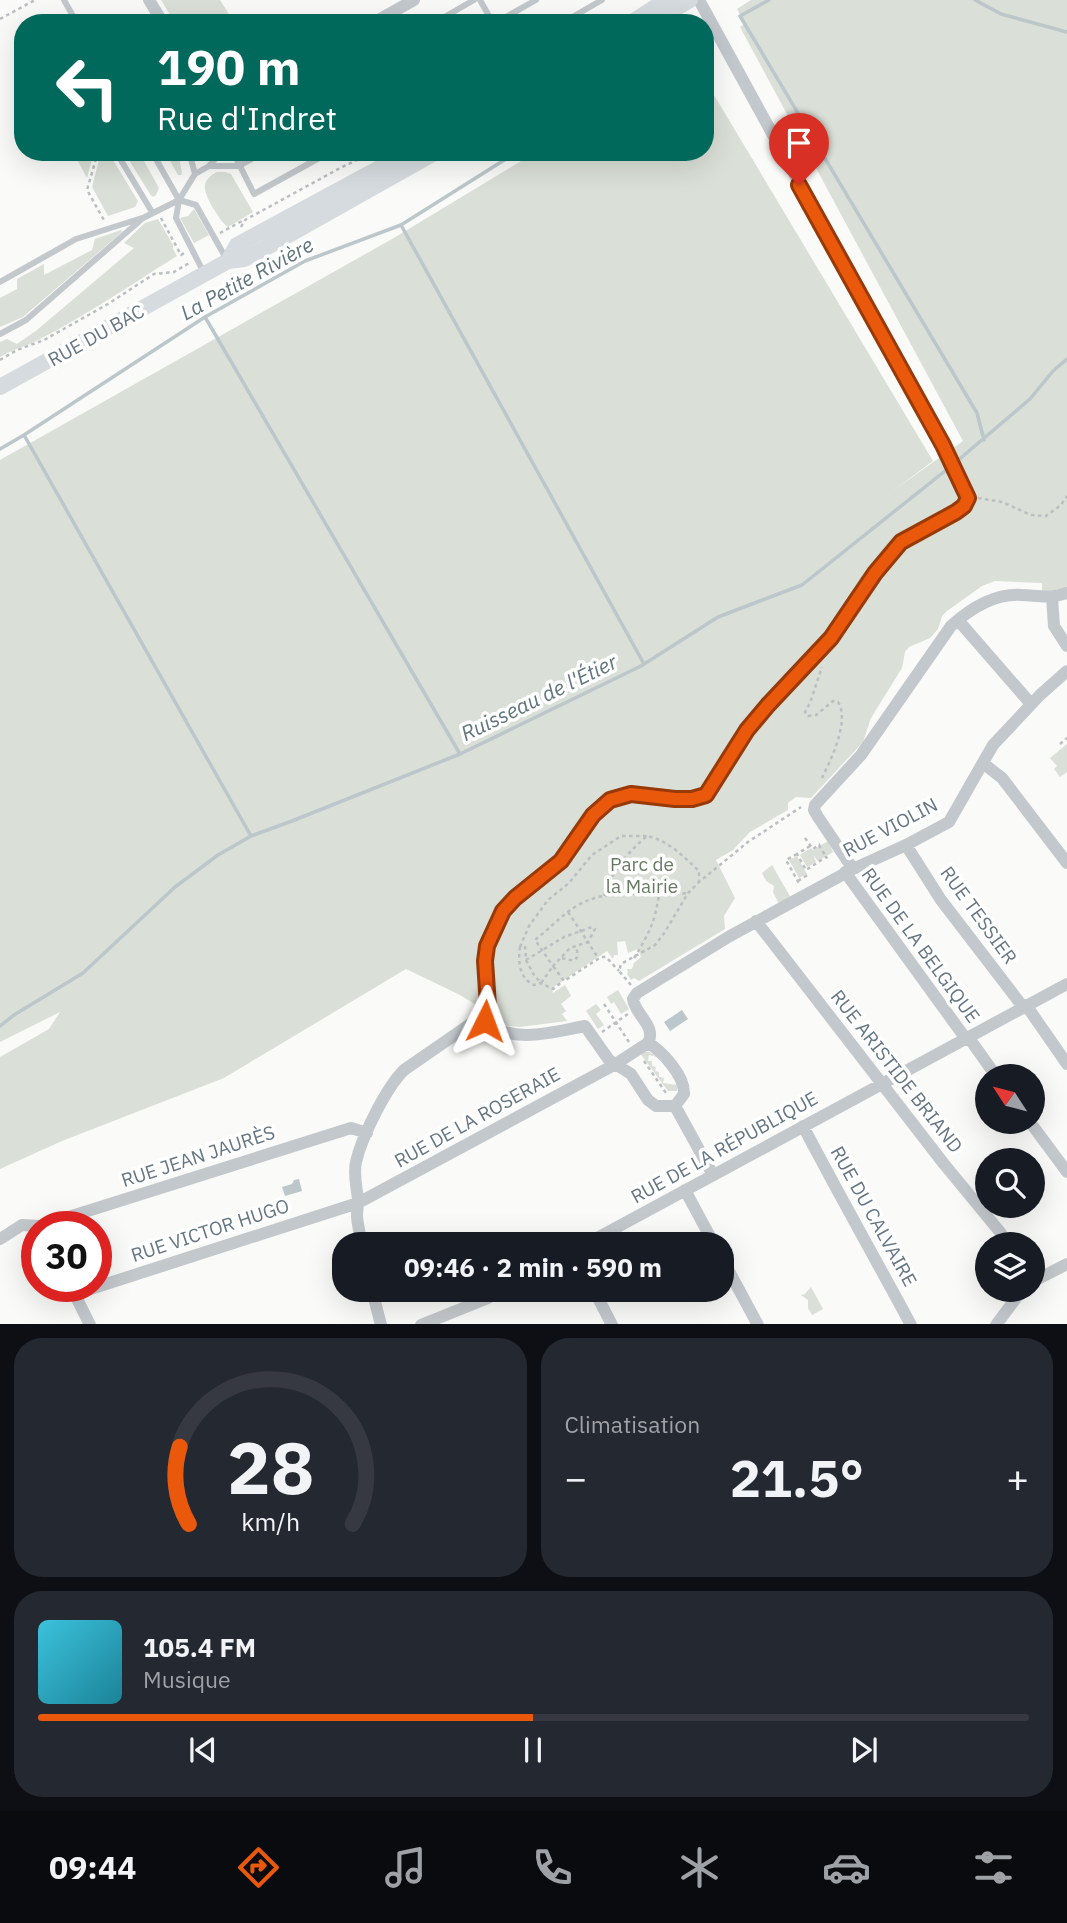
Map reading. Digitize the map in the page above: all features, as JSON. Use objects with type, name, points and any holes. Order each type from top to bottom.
[{"type":"main road","points":[[645,14],[666,0]]},
{"type":"main road","points":[[667,14],[690,0]]},
{"type":"main road","name":"RUE DU BAC","points":[[228,261],[237,246],[393,161]]},
{"type":"main road","name":"RUE DU BAC","points":[[0,387],[228,261],[253,255],[420,161]]},
{"type":"street","points":[[389,14],[414,0]]},
{"type":"street","points":[[485,1021],[488,1006],[485,961],[487,946],[503,911],[515,898],[561,861],[593,815],[610,800],[631,794],[675,799],[692,799],[706,795],[747,730],[831,638],[875,573],[901,542],[956,512],[964,506],[968,498],[943,445],[714,27]]},
{"type":"street","points":[[815,805],[862,755],[951,626],[958,620],[989,600],[1021,595],[1043,598],[1067,593]]},
{"type":"street","points":[[1052,597],[1054,626],[1067,646]]},
{"type":"street","points":[[958,620],[1031,704]]},
{"type":"street","name":"RUE VIOLIN","points":[[637,993],[756,921],[949,822],[993,745],[1031,704],[1067,671]]},
{"type":"street","points":[[984,764],[1002,778],[1067,863]]},
{"type":"street","name":"RUE DE LA BELGIQUE","points":[[815,805],[814,810],[849,871],[987,1064]]},
{"type":"street","name":"RUE TESSIER","points":[[906,845],[941,900],[1067,1064]]},
{"type":"street","name":"RUE ARISTIDE BRIAND","points":[[756,921],[1000,1232]]},
{"type":"street","name":"RUE DE LA RÉPUBLIQUE","points":[[608,1232],[1067,984]]},
{"type":"street","points":[[360,1232],[356,1162],[367,1133],[391,1087],[404,1070],[472,1023],[485,1021],[500,1032],[520,1034],[549,1033],[585,1026],[609,1060],[631,1074],[653,1105],[675,1106],[684,1094],[683,1084],[662,1053],[648,1043],[651,1031],[633,1001],[637,993]]},
{"type":"street","name":"RUE DE LA ROSERAIE","points":[[358,1203],[614,1065],[648,1043]]},
{"type":"street","points":[[675,1106],[713,1175]]},
{"type":"street","name":"RUE DU CALVAIRE","points":[[803,1126],[910,1324]]},
{"type":"street","name":"RUE JEAN JAURÈS","points":[[90,1211],[351,1128],[367,1133]]},
{"type":"street","points":[[1039,1134],[1067,1172]]},
{"type":"street","points":[[685,1190],[708,1232]]},
{"type":"street","name":"RUE VICTOR HUGO","points":[[112,1278],[358,1203]]},
{"type":"street","name":"RUE JEAN JAURÈS","points":[[0,1239],[21,1226]]},
{"type":"street","points":[[1045,1275],[1067,1264]]},
{"type":"street","points":[[734,1280],[757,1324]]},
{"type":"street","points":[[79,1302],[90,1324]]},
{"type":"street","points":[[375,1302],[381,1324]]},
{"type":"street","points":[[423,1324],[478,1302]]},
{"type":"street","points":[[600,1302],[611,1324]]},
{"type":"street","points":[[997,1324],[1013,1302]]},
{"type":"lane","points":[[450,14],[474,0]]},
{"type":"lane","points":[[514,13],[536,0]]},
{"type":"lane","points":[[577,14],[601,0]]},
{"type":"lane","points":[[122,161],[152,212]]},
{"type":"lane","points":[[157,161],[179,200]]},
{"type":"lane","points":[[191,161],[195,174]]},
{"type":"lane","points":[[205,274],[176,218],[179,200],[195,174],[213,161]]},
{"type":"lane","points":[[237,161],[254,194],[314,161]]},
{"type":"lane","points":[[209,166],[239,166],[248,161]]},
{"type":"lane","points":[[0,334],[26,320],[152,212],[179,200],[197,205],[228,261]]},
{"type":"lane","points":[[0,282],[76,239],[144,218]]},
{"type":"path","points":[[0,19],[35,0]]},
{"type":"path","points":[[95,161],[87,190],[109,228]]},
{"type":"path","points":[[968,498],[1002,502],[1031,515],[1046,516],[1061,505],[1067,496]]},
{"type":"path","points":[[821,780],[832,758],[842,715],[841,705],[834,701],[816,715],[808,716],[805,712],[823,664]]},
{"type":"path","points":[[1060,744],[1067,738]]},
{"type":"path","points":[[619,971],[621,964],[655,945],[688,894],[699,882],[747,842],[801,807],[815,805]]},
{"type":"path","points":[[526,960],[580,930],[595,927],[588,943],[570,948],[541,983],[534,985],[525,978],[519,961],[529,926],[548,900],[569,883],[592,855],[621,836],[647,836],[667,844],[699,872],[699,882]]},
{"type":"path","points":[[604,896],[608,882],[616,870],[647,836]]},
{"type":"path","points":[[805,838],[813,849],[826,841]]},
{"type":"path","points":[[797,854],[806,870],[827,858],[818,845]]},
{"type":"path","points":[[806,895],[785,861],[810,846]]},
{"type":"path","points":[[798,881],[809,874]]},
{"type":"path","points":[[633,958],[651,929],[659,894]]},
{"type":"path","points":[[522,946],[535,940],[582,903],[604,896],[688,894]]},
{"type":"path","points":[[568,912],[598,958]]},
{"type":"path","points":[[535,940],[564,981]]},
{"type":"path","points":[[522,946],[534,975],[541,983],[554,989],[598,958],[606,957],[637,993]]},
{"type":"path","points":[[562,958],[575,960],[577,947]]},
{"type":"path","points":[[607,1029],[624,1017]]},
{"type":"green space","points":[[161,0],[220,0],[229,14],[170,14]]},
{"type":"green space","name":"Parc de la Mairie","points":[[751,0],[1067,0],[1067,588],[1042,592],[1042,583],[995,581],[982,586],[947,611],[930,638],[909,647],[905,652],[902,668],[871,718],[863,742],[811,798],[796,797],[788,803],[788,810],[750,832],[733,850],[716,860],[735,898],[724,916],[725,929],[639,981],[634,978],[631,980],[627,974],[627,969],[632,969],[641,957],[638,949],[628,953],[625,941],[617,942],[618,955],[614,955],[613,959],[607,951],[552,988],[553,993],[565,985],[571,996],[561,1004],[566,1011],[562,1014],[567,1021],[507,1026],[460,995],[406,969],[224,1078],[62,1141],[0,1169],[0,1057],[49,1029],[60,1012],[0,1042],[0,460],[392,239],[521,161],[714,161],[714,95],[933,461],[894,490],[963,441],[740,27],[745,24],[737,9]]},
{"type":"green space","points":[[78,161],[92,161],[87,178]]},
{"type":"green space","points":[[99,161],[114,161],[138,201],[135,207],[108,216],[92,187]]},
{"type":"green space","points":[[130,161],[144,161],[159,188],[153,197]]},
{"type":"green space","points":[[170,161],[180,161],[182,173],[178,175]]},
{"type":"green space","points":[[217,172],[231,174],[253,212],[228,227],[213,208],[205,188],[207,180]]},
{"type":"green space","points":[[194,209],[209,235],[194,243],[180,218],[188,216]]},
{"type":"green space","points":[[158,219],[177,256],[75,320],[0,357],[0,342],[7,339],[17,344],[37,330],[134,248],[124,243],[145,223]]},
{"type":"green space","points":[[121,230],[122,232],[23,317],[0,327],[0,298],[17,289],[17,279],[44,264],[44,275],[92,250],[95,239]]},
{"type":"green space","points":[[1067,744],[1067,772],[1060,777],[1054,769],[1057,766],[1050,758]]},
{"type":"green space","points":[[828,841],[833,852],[818,861],[813,855],[816,862],[807,867],[800,855]]},
{"type":"green space","points":[[797,856],[807,874],[799,878],[789,860]]},
{"type":"green space","points":[[772,865],[791,898],[779,904],[773,892],[774,886],[766,881],[762,873]]},
{"type":"green space","points":[[618,990],[629,1009],[621,1014],[614,1002],[611,1004],[607,997]]},
{"type":"green space","points":[[596,1004],[601,1010],[596,1014],[604,1025],[598,1029],[586,1011]]},
{"type":"green space","points":[[644,1052],[657,1057],[649,1055],[648,1061],[652,1061],[659,1077],[664,1078],[663,1083],[677,1085],[677,1091],[668,1091],[640,1053]]},
{"type":"green space","points":[[811,1287],[823,1309],[812,1315],[808,1300],[801,1295]]},
{"type":"shaded area","points":[[682,1010],[688,1019],[670,1031],[664,1022]]},
{"type":"shaded area","points":[[299,1179],[302,1191],[285,1196],[282,1187]]},
{"type":"waterway","points":[[769,0],[740,16],[977,413],[984,440]]},
{"type":"waterway","points":[[975,0],[1001,14],[1067,32]]},
{"type":"waterway","name":"La Petite Rivière","points":[[0,449],[205,317],[305,261],[401,225],[503,161]]},
{"type":"waterway","points":[[401,225],[644,664]]},
{"type":"waterway","points":[[205,317],[460,754]]},
{"type":"waterway","name":"Ruisseau de l'Étier","points":[[956,462],[1030,399],[1053,371],[1067,359]]},
{"type":"waterway","points":[[24,435],[251,836]]},
{"type":"waterway","name":"Ruisseau de l'Étier","points":[[0,1026],[83,973],[175,887],[218,855],[251,836],[460,754],[641,666],[718,617],[802,585],[950,467]]},
{"type":"route","points":[[485,1021],[488,1006],[485,961],[487,946],[503,911],[515,898],[561,861],[593,815],[610,800],[631,794],[675,799],[692,799],[706,795],[747,730],[831,638],[875,573],[901,542],[956,512],[964,506],[968,498],[943,445],[799,185]]}]
